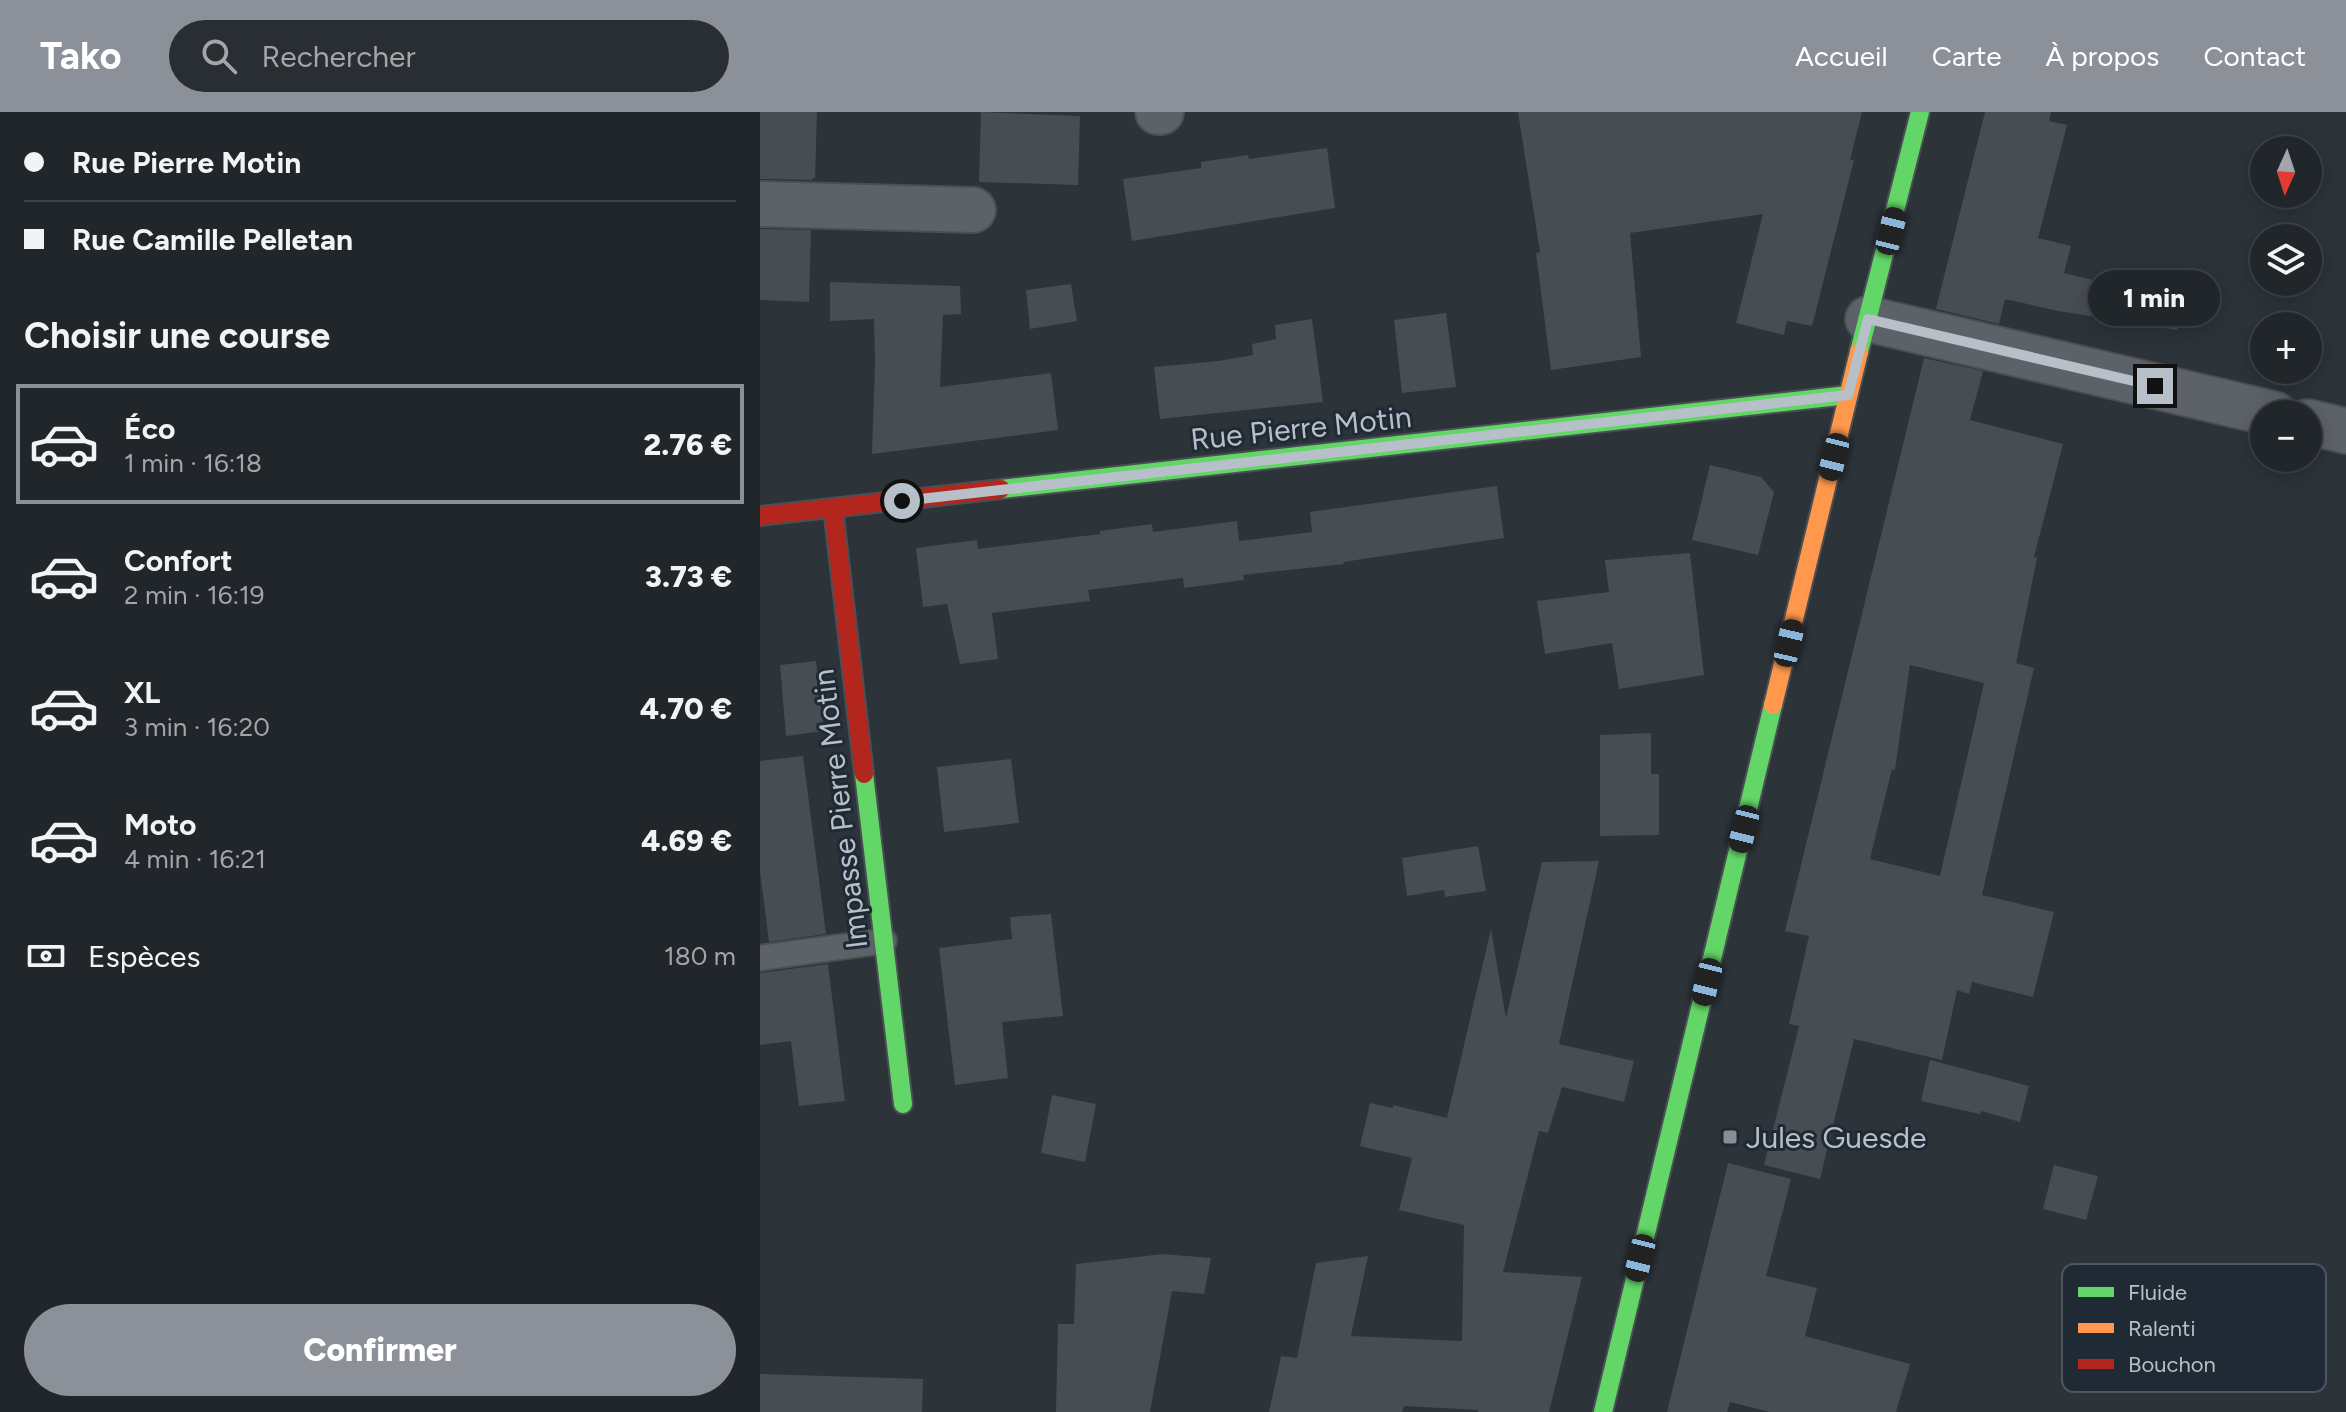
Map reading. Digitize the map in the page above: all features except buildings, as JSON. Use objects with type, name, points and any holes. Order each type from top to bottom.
[{"type":"street","points":[[1603,1412],[1848,395],[1920,112]]},
{"type":"street","points":[[760,204],[973,210]]},
{"type":"street","points":[[1868,319],[2250,408]]},
{"type":"street","name":"Rue Pierre Motin","points":[[760,516],[1848,395]]},
{"type":"street","points":[[2322,425],[2346,431]]},
{"type":"street","name":"Impasse Pierre Motin","points":[[833,508],[903,1104]]},
{"type":"lane","points":[[760,958],[884,941]]},
{"type":"traffic: fast","points":[[1859,352],[1920,112]]},
{"type":"traffic: fast","points":[[1001,489],[1848,395]]},
{"type":"traffic: fast","points":[[1603,1412],[1773,705]]},
{"type":"traffic: fast","points":[[864,774],[903,1104]]},
{"type":"traffic: slow","points":[[1773,705],[1859,352]]},
{"type":"traffic: jam","points":[[760,516],[1001,489]]},
{"type":"traffic: jam","points":[[833,508],[864,774]]},
{"type":"place","name":"Jules Guesde","points":[[1730,1137]]},
{"type":"route","points":[[902,501],[1848,395],[1868,319],[2155,386]]}]
